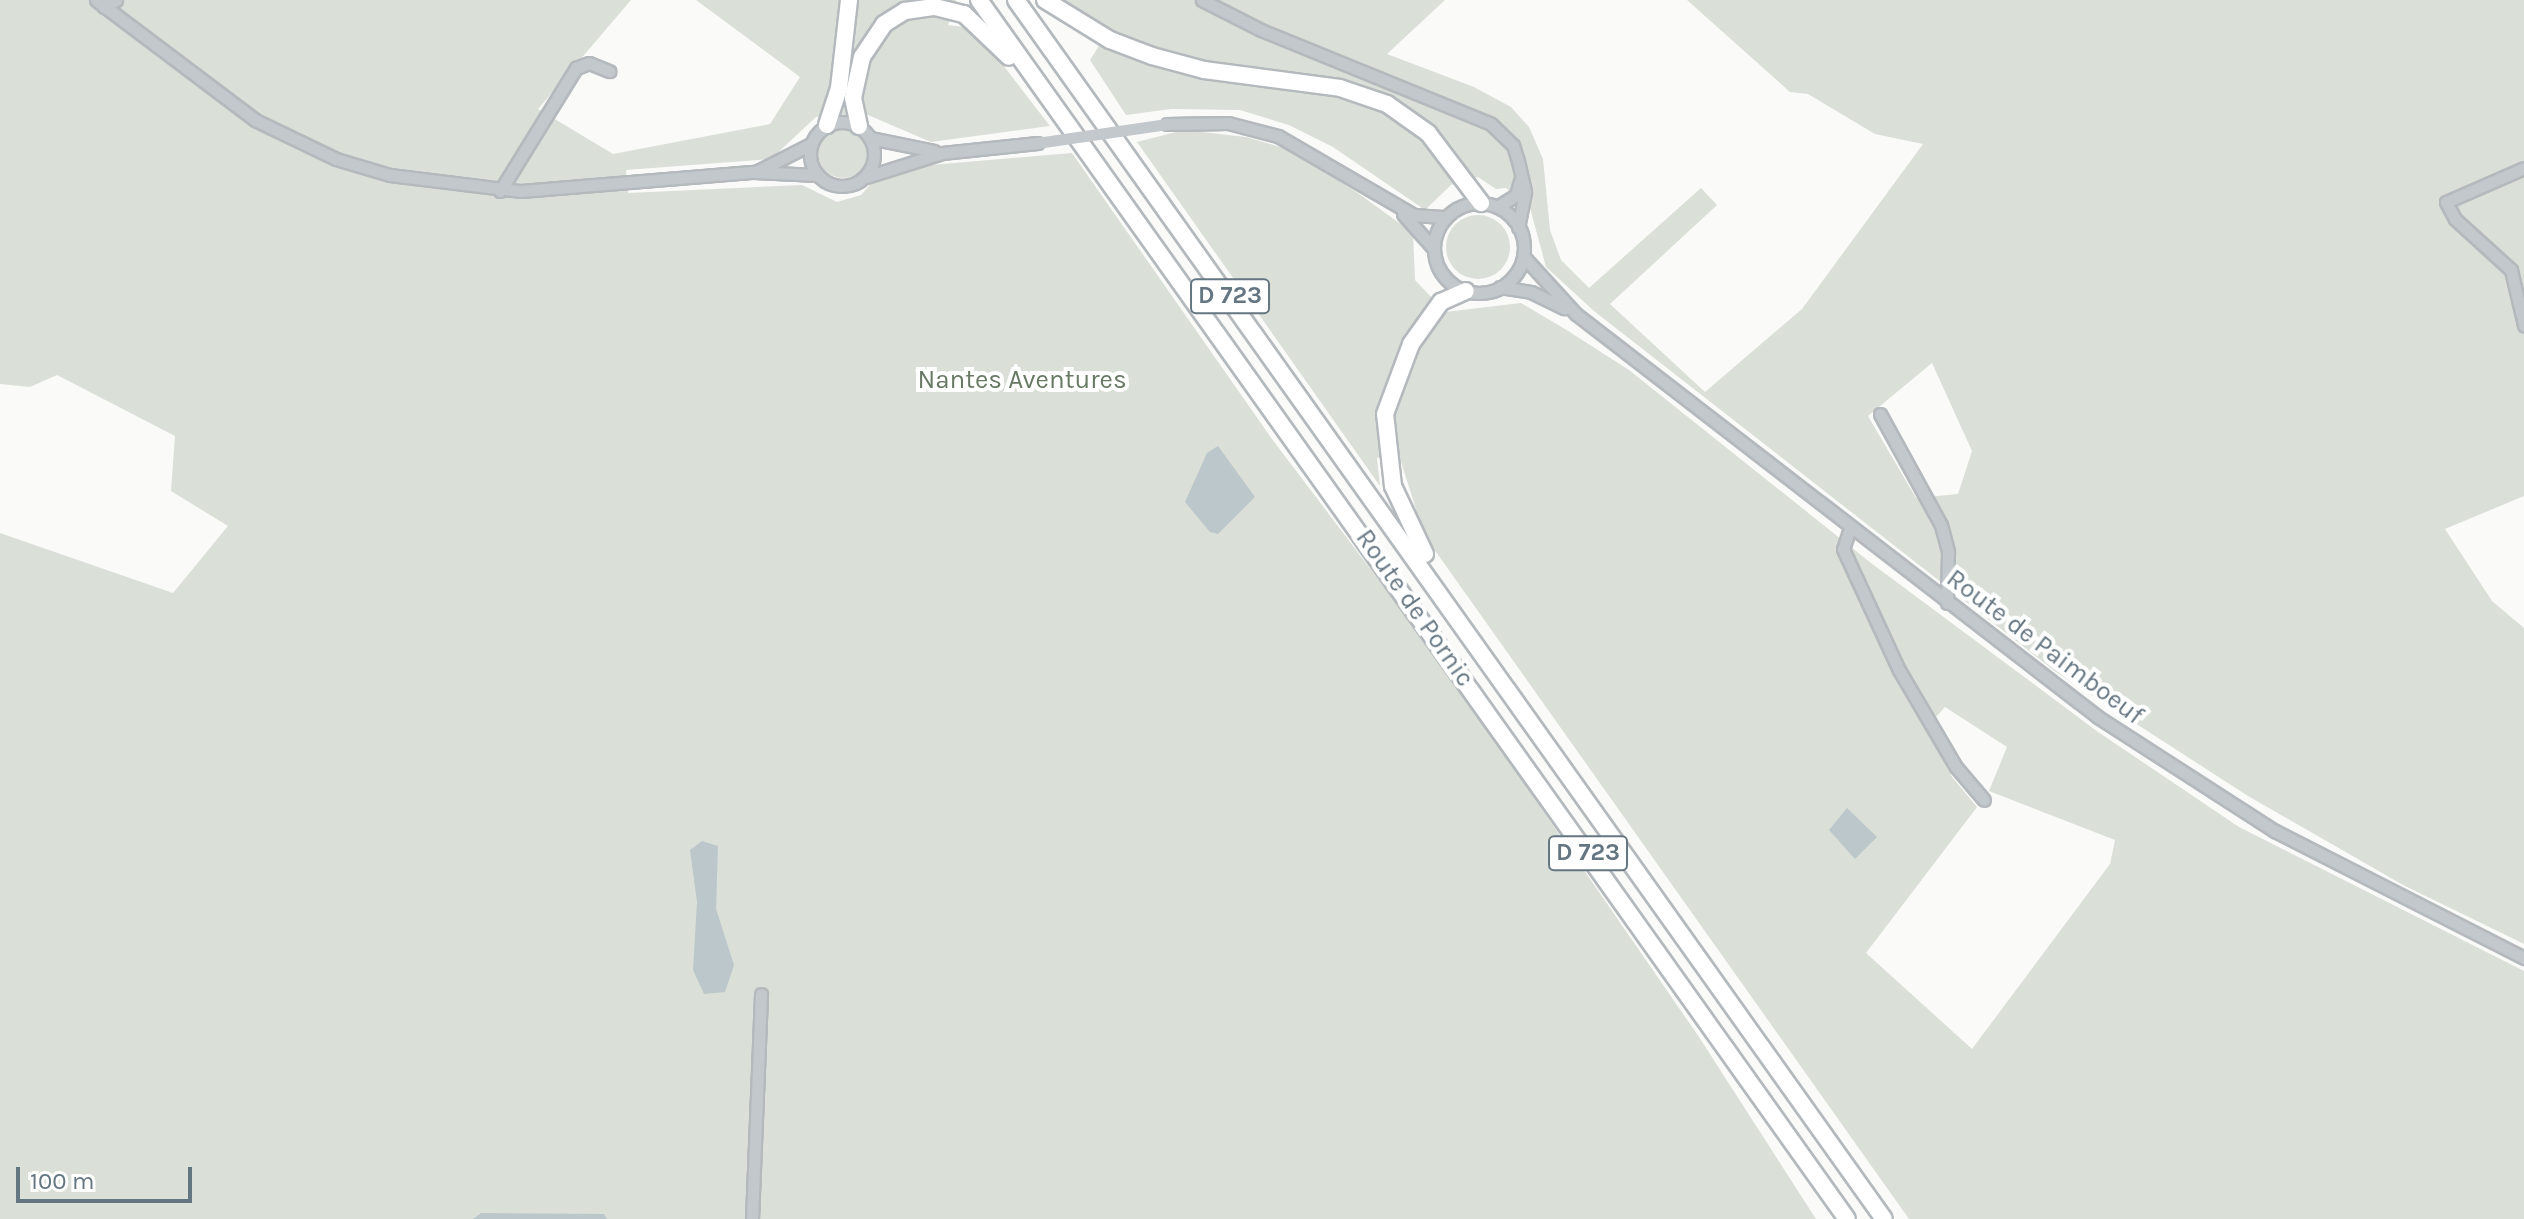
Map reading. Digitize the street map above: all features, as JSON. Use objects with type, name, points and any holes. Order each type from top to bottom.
[{"type":"highway","points":[[827,125],[839,88],[849,0]]},
{"type":"highway","name":"Route de Pornic","points":[[979,0],[1070,123],[1847,1219]]},
{"type":"highway","name":"Route de Pornic","points":[[1016,0],[1884,1219]]},
{"type":"highway","points":[[1045,0],[1110,40],[1152,56],[1204,70],[1340,88],[1387,104],[1428,133],[1489,205]]},
{"type":"highway","points":[[864,132],[853,98],[859,67],[878,32],[905,11],[935,7],[979,24],[1047,106],[1070,123]]},
{"type":"highway","points":[[1441,594],[1434,566],[1411,532],[1393,486],[1385,414],[1419,333],[1441,302],[1466,291]]},
{"type":"street","points":[[100,4],[116,0]]},
{"type":"street","points":[[1202,0],[1303,48],[1491,124],[1513,145],[1525,192],[1518,227],[1523,256],[1515,274],[1500,287],[1466,291],[1445,277],[1434,250],[1388,201]]},
{"type":"street","points":[[100,4],[222,99],[288,138],[390,175],[500,191],[754,172],[817,175],[841,186],[942,153],[1167,124],[1228,123],[1278,136],[1316,153],[1388,201],[1428,220],[1446,217],[1462,206],[1489,205],[1516,195],[1521,176]]},
{"type":"street","points":[[500,191],[576,68],[589,63],[609,71]]},
{"type":"street","points":[[754,172],[811,144],[827,125],[942,153]]},
{"type":"street","points":[[864,132],[874,154],[865,177]]},
{"type":"street","points":[[811,144],[817,175]]},
{"type":"street","points":[[2524,168],[2446,202],[2455,219],[2511,270],[2524,325]]},
{"type":"street","points":[[1489,205],[1518,227]]},
{"type":"street","points":[[1434,250],[1446,217]]},
{"type":"street","name":"Route de Paimboeuf","points":[[1523,256],[1576,314],[2067,695],[2242,811],[2386,891],[2524,958]]},
{"type":"street","name":"Route de Paimboeuf","points":[[1500,287],[1531,292],[1576,314]]},
{"type":"street","points":[[1880,414],[1941,525],[1950,578],[1947,603]]},
{"type":"street","points":[[1850,528],[1843,549],[1899,670],[1956,767],[1984,800]]},
{"type":"street","points":[[752,1219],[761,994]]},
{"type":"green space","name":"Nantes Aventures","points":[[0,0],[631,0],[538,109],[613,154],[770,124],[800,77],[696,0],[956,0],[948,25],[965,27],[986,43],[1050,126],[931,142],[868,115],[816,117],[771,159],[626,170],[628,193],[802,185],[837,202],[861,195],[884,169],[1072,153],[1272,439],[1437,657],[1699,1037],[1816,1219],[0,1219],[0,533],[173,593],[228,526],[171,491],[175,436],[57,375],[30,387],[0,384]]},
{"type":"green space","points":[[1057,0],[1445,0],[1387,54],[1474,87],[1511,107],[1529,127],[1543,159],[1550,230],[1561,260],[1589,288],[1701,188],[1717,205],[1610,304],[1705,392],[1802,309],[1923,144],[1875,134],[1808,94],[1790,92],[1687,0],[2524,0],[2524,496],[2445,529],[2492,601],[2524,628],[2524,944],[2403,885],[2248,796],[2056,672],[1594,311],[1546,267],[1530,208],[1506,188],[1496,189],[1478,177],[1451,185],[1425,210],[1333,147],[1289,125],[1240,110],[1171,109],[1126,115],[1090,60],[1109,30]],"holes":[[[1932,363],[1972,451],[1958,494],[1916,498],[1868,416]]]},
{"type":"green space","points":[[843,128],[860,136],[868,153],[860,170],[843,178],[826,170],[818,153],[826,136]]},
{"type":"green space","points":[[1184,130],[1246,137],[1287,149],[1355,191],[1413,233],[1415,280],[1445,312],[1521,303],[1565,329],[1629,370],[1871,563],[2098,732],[2239,827],[2524,971],[2524,1219],[1909,1219],[1424,535],[1398,452],[1377,458],[1380,486],[1137,142]],"holes":[[[1945,707],[2007,747],[1989,791],[2115,840],[2110,864],[1972,1049],[1866,953],[1977,807],[1952,777],[1926,728]]]},
{"type":"green space","points":[[1478,215],[1496,221],[1504,229],[1510,247],[1504,265],[1496,273],[1478,279],[1460,273],[1452,265],[1446,247],[1452,229],[1460,221]]},
{"type":"shaded area","points":[[1218,446],[1255,497],[1218,534],[1210,532],[1185,502],[1207,453]]},
{"type":"shaded area","points":[[1847,808],[1877,837],[1855,859],[1829,830]]},
{"type":"shaded area","points":[[702,841],[718,846],[716,909],[734,965],[725,992],[704,994],[693,970],[697,902],[690,850]]},
{"type":"shaded area","points":[[481,1213],[604,1214],[607,1219],[473,1219]]}]
